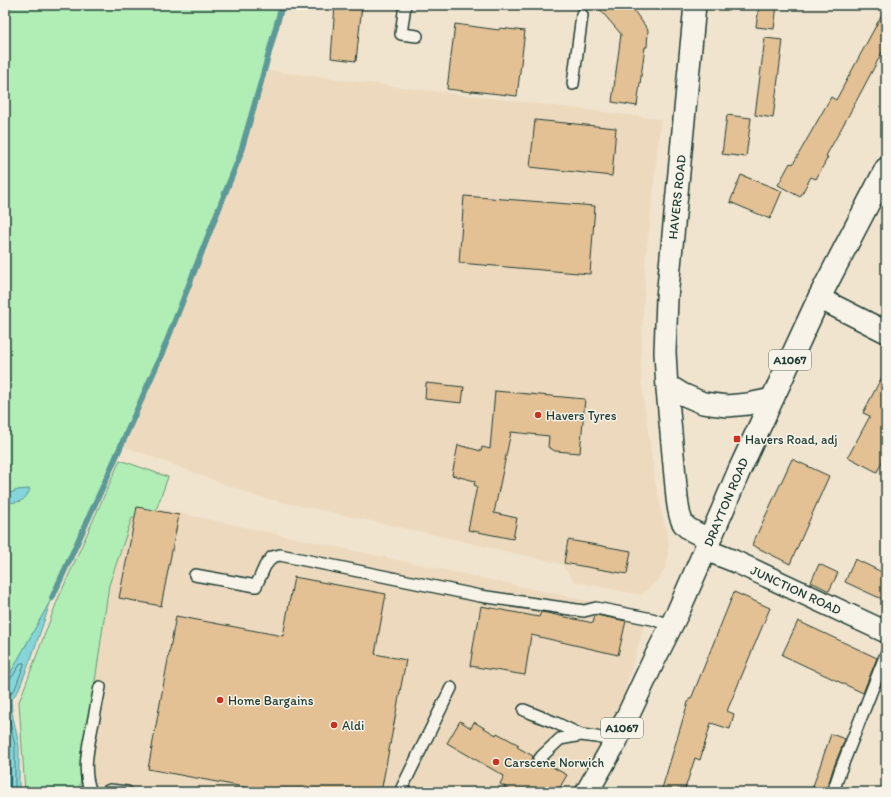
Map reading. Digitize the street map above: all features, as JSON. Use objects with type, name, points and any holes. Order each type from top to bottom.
[{"type":"main road","name":"DRAYTON ROAD","points":[[587,792],[616,741],[644,680],[672,626],[739,471],[819,298],[886,169]]},
{"type":"street","name":"HAVERS ROAD","points":[[695,5],[667,298],[665,352],[666,389],[679,512],[683,523],[708,544]]},
{"type":"street","points":[[819,298],[886,332]]},
{"type":"street","points":[[666,389],[674,389],[703,403],[727,406],[748,404],[772,399]]},
{"type":"street","name":"JUNCTION ROAD","points":[[708,544],[734,561],[886,632]]},
{"type":"lane","points":[[405,5],[401,34],[417,36]]},
{"type":"lane","points":[[573,84],[582,15]]},
{"type":"lane","points":[[195,575],[256,586],[265,566],[272,557],[280,555],[480,596],[584,611],[596,608],[652,619],[672,626]]},
{"type":"lane","points":[[833,792],[886,654]]},
{"type":"lane","points":[[91,792],[87,778],[86,766],[100,687]]},
{"type":"lane","points":[[400,792],[451,688]]},
{"type":"lane","points":[[524,710],[581,735],[616,741]]},
{"type":"lane","points":[[539,760],[560,739],[581,735]]},
{"type":"lane","points":[[106,792],[110,790],[127,792]]},
{"type":"shaded area","points":[[264,70],[661,119],[646,259],[641,357],[642,386],[655,480],[669,544],[666,566],[659,579],[641,595],[575,582],[561,564],[431,534],[258,497],[121,445],[163,351],[239,158]]},
{"type":"shaded area","points":[[119,500],[627,609],[648,612],[618,714],[577,792],[74,792]]},
{"type":"green space","points":[[5,5],[282,5],[239,158],[163,351],[52,598],[10,674],[5,669],[5,503],[20,501],[30,489],[18,490],[5,495]]},
{"type":"green space","points":[[120,460],[168,477],[155,513],[132,518],[109,585],[79,792],[25,792],[19,702],[58,599]]},
{"type":"water","points":[[30,489],[26,497],[20,501],[5,503],[5,495],[18,490]]},
{"type":"water","points":[[52,598],[18,691],[11,700],[19,746],[19,792],[5,792],[5,669],[10,674]]},
{"type":"building","points":[[335,5],[362,5],[356,61],[331,58]]},
{"type":"building","points":[[596,5],[630,5],[648,30],[647,47],[645,47],[637,106],[612,102],[621,34]]},
{"type":"building","points":[[759,5],[777,5],[774,29],[756,27]]},
{"type":"building","points":[[886,7],[886,45],[826,156],[828,157],[816,179],[811,177],[800,197],[778,185],[790,163],[793,164],[831,97],[836,100]]},
{"type":"building","points":[[455,24],[499,30],[500,28],[525,31],[517,96],[447,89]]},
{"type":"building","points":[[765,38],[783,40],[773,118],[755,115]]},
{"type":"building","points":[[727,115],[751,118],[746,157],[722,154]]},
{"type":"building","points":[[535,120],[616,128],[612,176],[530,167]]},
{"type":"building","points":[[741,175],[782,191],[770,219],[730,202]]},
{"type":"building","points":[[464,196],[595,206],[590,274],[459,263]]},
{"type":"building","points":[[886,369],[886,454],[877,472],[848,457],[870,416],[863,413]]},
{"type":"building","points":[[426,383],[464,387],[462,403],[425,399]]},
{"type":"building","points":[[495,391],[585,399],[580,453],[555,451],[548,447],[549,436],[511,432],[494,513],[517,518],[513,539],[468,530],[477,486],[474,485],[475,481],[452,475],[458,445],[481,451],[482,447],[490,449]]},
{"type":"building","points":[[792,459],[829,476],[790,564],[752,545]]},
{"type":"building","points":[[137,507],[179,515],[161,606],[119,598]]},
{"type":"building","points":[[568,540],[631,551],[627,574],[564,563]]},
{"type":"building","points":[[855,559],[886,574],[886,601],[845,582]]},
{"type":"building","points":[[819,564],[838,573],[829,591],[811,582]]},
{"type":"building","points":[[294,577],[386,594],[375,654],[406,660],[381,792],[270,792],[148,769],[176,616],[283,636]]},
{"type":"building","points":[[734,592],[770,608],[727,711],[734,714],[730,729],[711,723],[700,760],[695,758],[684,792],[661,792],[689,699],[691,699]]},
{"type":"building","points":[[481,606],[539,617],[541,612],[593,623],[596,615],[626,621],[618,655],[531,635],[525,675],[470,666]]},
{"type":"building","points":[[798,621],[877,658],[863,693],[782,655]]},
{"type":"building","points":[[460,721],[471,728],[474,722],[496,735],[497,733],[519,745],[517,747],[533,756],[532,762],[535,766],[541,767],[545,763],[567,775],[557,792],[514,792],[500,784],[504,776],[447,743]]},
{"type":"building","points":[[831,734],[845,739],[826,792],[811,792]]},
{"type":"waterway","points":[[52,598],[163,351],[239,158],[282,5]]},
{"type":"place","name":"Havers Tyres","points":[[538,415]]},
{"type":"place","name":"Havers Road, adj","points":[[737,439]]},
{"type":"place","name":"Home Bargains","points":[[220,700]]},
{"type":"place","name":"Aldi","points":[[334,725]]},
{"type":"place","name":"Carscene Norwich","points":[[496,762]]}]
